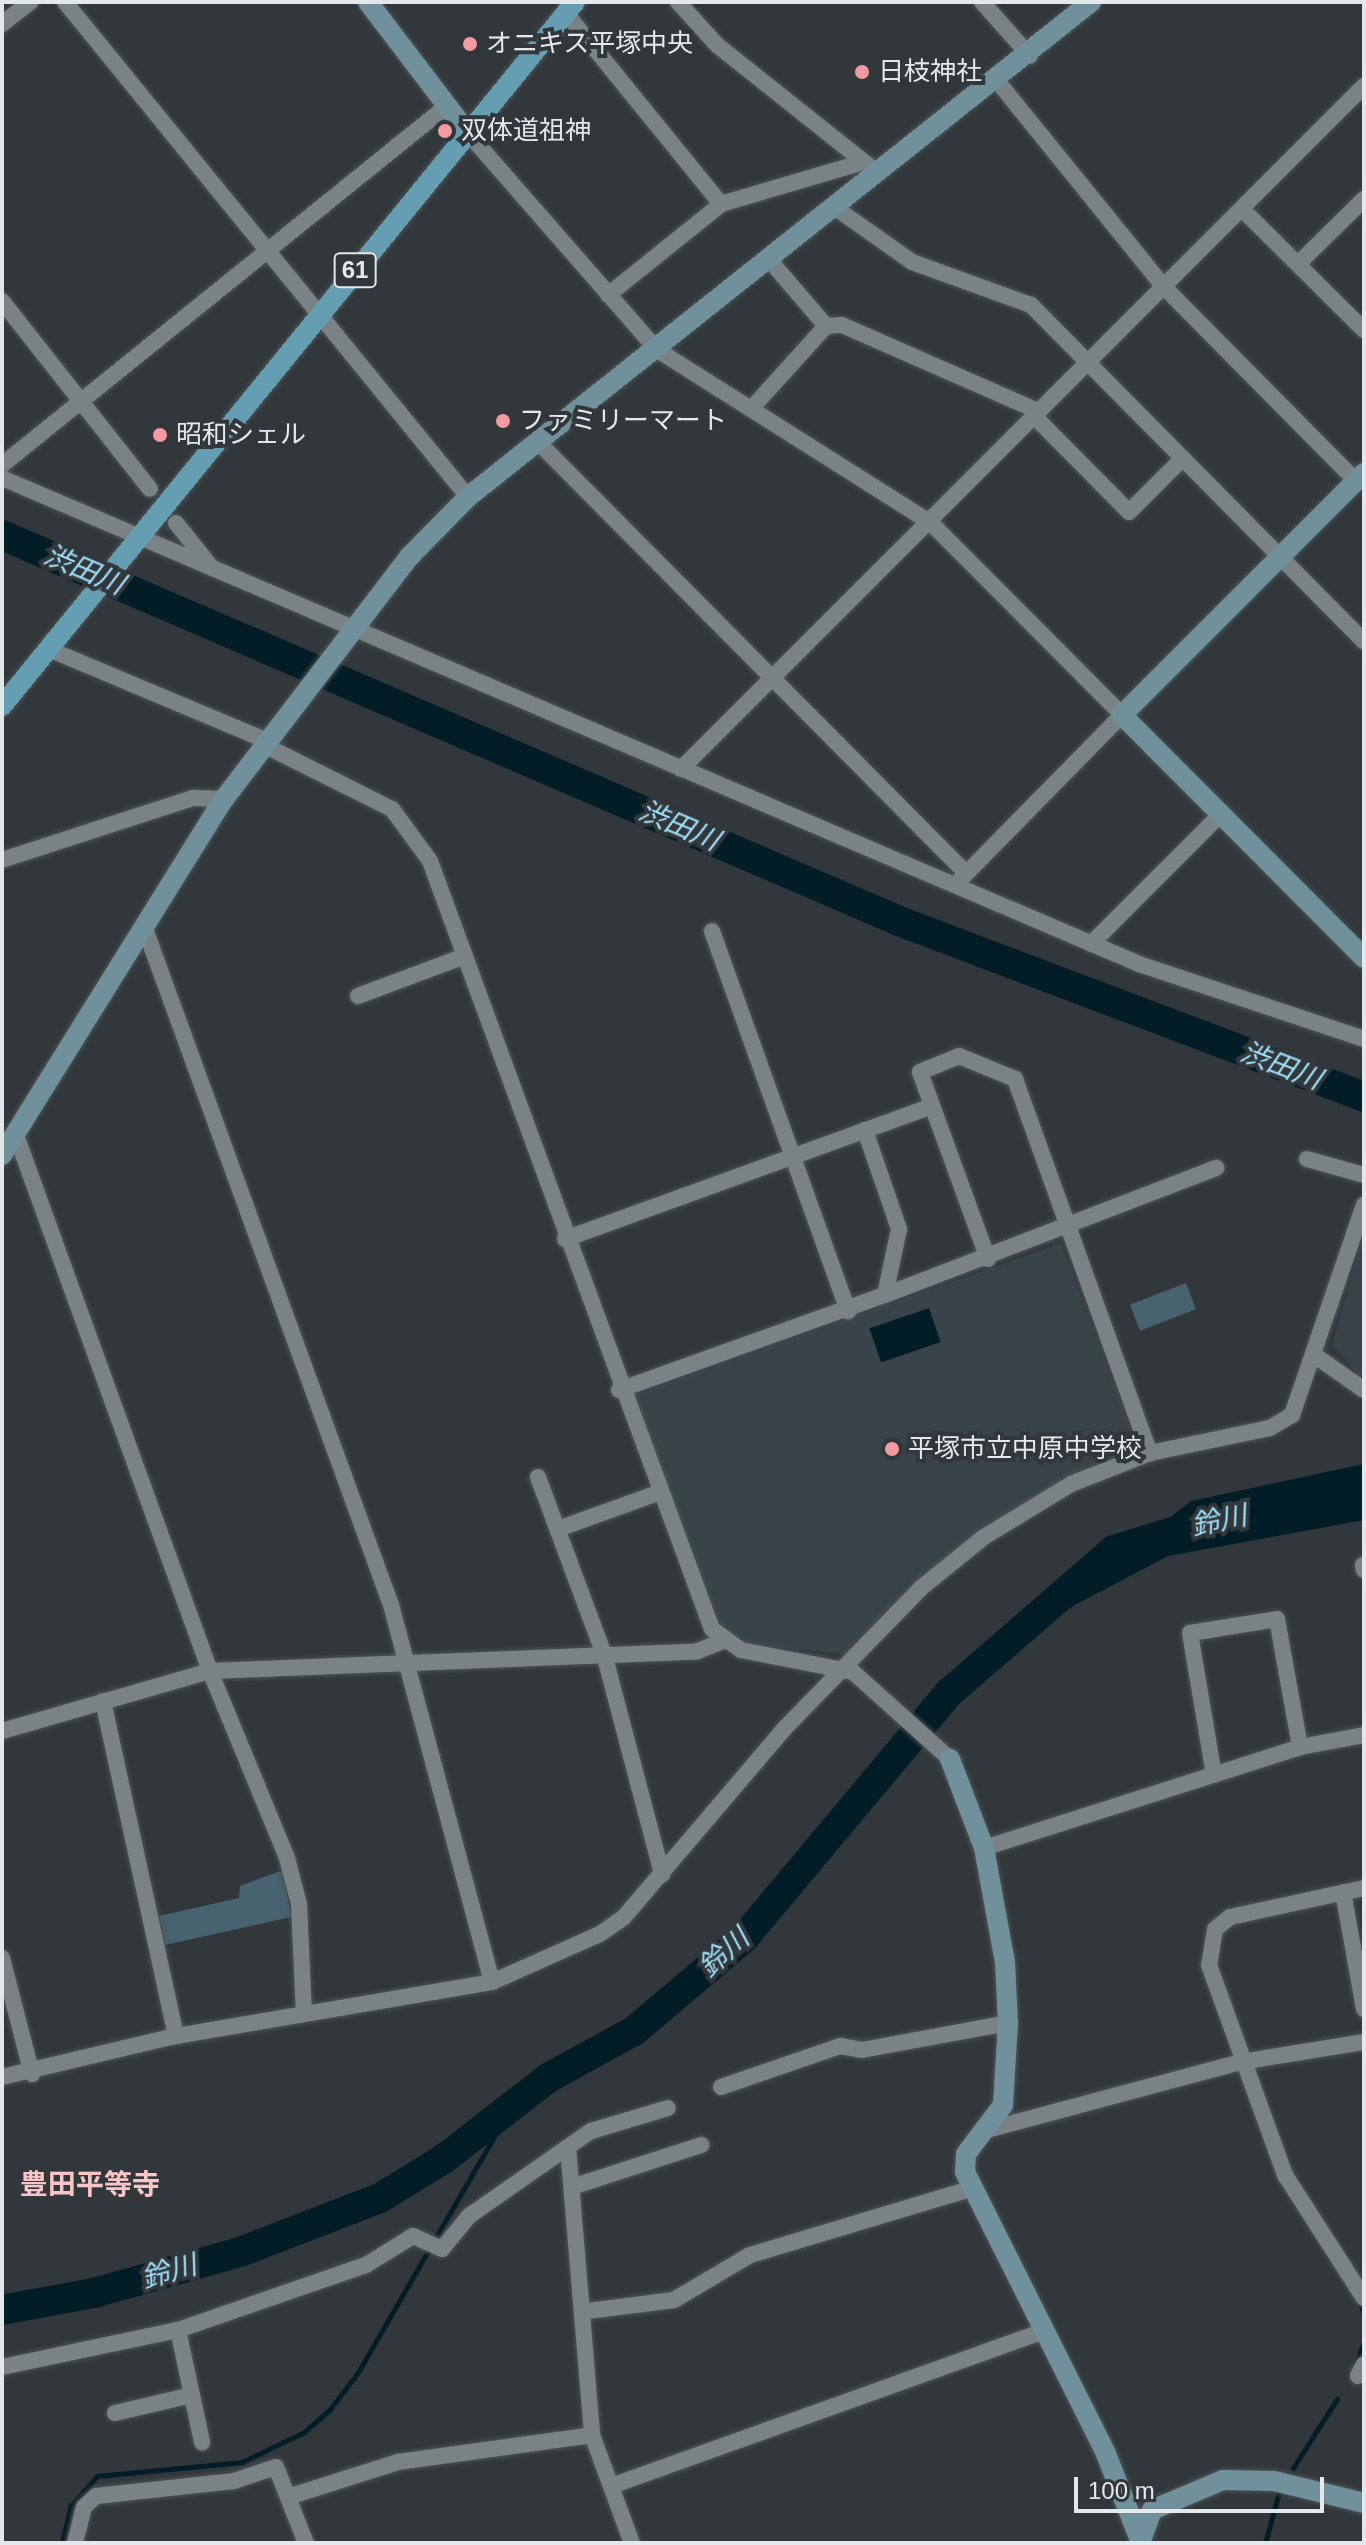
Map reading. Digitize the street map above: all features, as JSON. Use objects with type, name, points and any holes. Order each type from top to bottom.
[{"type":"main road","name":"61","points":[[2,706],[55,645],[570,7]]},
{"type":"street","points":[[2,24],[30,2]]},
{"type":"street","points":[[65,2],[316,318],[468,497]]},
{"type":"street","points":[[368,2],[467,132],[656,349],[931,523],[1364,958]]},
{"type":"street","points":[[678,2],[717,45],[872,169]]},
{"type":"street","points":[[982,2],[1030,56]]},
{"type":"street","points":[[2,1155],[224,799],[353,629],[468,497],[656,349],[772,263],[837,209],[872,169],[998,82],[1091,2]]},
{"type":"street","points":[[570,7],[721,204]]},
{"type":"street","points":[[961,878],[1360,477],[1164,287],[998,82]]},
{"type":"street","points":[[681,769],[931,523],[1364,86]]},
{"type":"street","points":[[2,465],[269,256],[448,105]]},
{"type":"street","points":[[608,295],[721,204],[872,169]]},
{"type":"street","points":[[1298,264],[1364,199]]},
{"type":"street","points":[[837,209],[912,262],[1031,305],[1180,461],[1364,641]]},
{"type":"street","points":[[1242,209],[1364,330]]},
{"type":"street","points":[[772,263],[826,326]]},
{"type":"street","points":[[2,301],[150,489]]},
{"type":"street","points":[[751,409],[826,326],[842,325],[1036,414],[1129,512],[1180,461]]},
{"type":"street","points":[[537,441],[772,679],[961,878]]},
{"type":"street","points":[[2,478],[434,666],[681,769],[961,878],[1091,944],[1364,1039]]},
{"type":"street","points":[[176,523],[213,570]]},
{"type":"street","points":[[55,645],[267,740],[392,809],[416,833],[465,956],[701,1612],[723,1641]]},
{"type":"street","points":[[2,860],[193,798],[224,799]]},
{"type":"street","points":[[1091,944],[1222,813]]},
{"type":"street","points":[[144,926],[409,1661],[492,1982]]},
{"type":"street","points":[[712,931],[848,1311]]},
{"type":"street","points":[[358,996],[465,956]]},
{"type":"street","points":[[988,1259],[920,1072],[959,1056],[1015,1079],[1150,1453]]},
{"type":"street","points":[[565,1239],[932,1106]]},
{"type":"street","points":[[865,1130],[899,1229],[885,1295]]},
{"type":"street","points":[[16,1135],[210,1671],[287,1858],[299,1904],[304,2013]]},
{"type":"street","points":[[1307,1159],[1364,1175]]},
{"type":"street","points":[[619,1390],[988,1259],[1216,1168]]},
{"type":"street","points":[[2,2077],[32,2074],[176,2036],[492,1982],[600,1934],[662,1874],[921,1588],[984,1537],[1071,1484],[1150,1453],[1270,1428],[1292,1415],[1317,1357],[1364,1205]]},
{"type":"street","points":[[1317,1357],[1364,1390]]},
{"type":"street","points":[[538,1477],[604,1654],[662,1874]]},
{"type":"street","points":[[558,1529],[658,1493]]},
{"type":"street","points":[[1214,1775],[1190,1633],[1277,1619],[1300,1747]]},
{"type":"street","points":[[2,1731],[210,1671],[698,1651],[723,1641],[848,1670],[950,1759],[984,1848],[1008,2023],[1003,2105],[966,2154],[973,2188],[1045,2331],[1140,2542]]},
{"type":"street","points":[[103,1701],[176,2036]]},
{"type":"street","points":[[984,1848],[1300,1747],[1364,1735]]},
{"type":"street","points":[[1364,1888],[1247,1911],[1215,1929],[1209,1965],[1240,2062],[1285,2175],[1364,2298]]},
{"type":"street","points":[[1343,1892],[1364,2009]]},
{"type":"street","points":[[2,1958],[32,2074]]},
{"type":"street","points":[[721,2087],[840,2046],[862,2050],[1008,2023]]},
{"type":"street","points":[[987,2130],[1240,2062],[1364,2042]]},
{"type":"street","points":[[2,2367],[178,2330],[366,2265],[413,2236],[442,2249],[469,2216],[591,2131],[668,2108]]},
{"type":"street","points":[[572,2187],[701,2145]]},
{"type":"street","points":[[568,2147],[587,2311],[592,2435],[632,2543]]},
{"type":"street","points":[[587,2311],[674,2300],[750,2255],[973,2188]]},
{"type":"street","points":[[178,2330],[202,2442]]},
{"type":"street","points":[[611,2486],[1045,2331]]},
{"type":"street","points":[[115,2413],[192,2395]]},
{"type":"street","points":[[291,2496],[398,2462],[592,2435]]},
{"type":"street","points":[[75,2543],[84,2507],[96,2496],[234,2481],[276,2467],[291,2496],[306,2543]]},
{"type":"street","points":[[1140,2542],[1152,2510],[1223,2480],[1249,2477],[1364,2503]]},
{"type":"shaded area","points":[[1364,1234],[1364,1380],[1332,1346]]},
{"type":"shaded area","name":"平塚市立中原中学校","points":[[1061,1243],[1136,1444],[1131,1454],[1061,1482],[847,1654],[754,1645],[727,1633],[708,1610],[636,1395]]},
{"type":"shaded area","points":[[1186,1283],[1196,1309],[1140,1331],[1130,1305]]},
{"type":"shaded area","points":[[283,1870],[291,1917],[165,1945],[159,1916],[239,1898],[240,1886]]},
{"type":"water","points":[[929,1308],[941,1342],[881,1363],[869,1329]]},
{"type":"water","points":[[1364,1464],[1364,1520],[1168,1556],[1020,1634],[1191,1501]]},
{"type":"waterway","name":"渋田川","points":[[2,535],[899,921],[1364,1097]]},
{"type":"waterway","name":"鈴川","points":[[2,2310],[94,2293],[240,2252],[380,2198],[445,2158],[548,2078],[634,2031],[744,1938],[950,1692],[1114,1550],[1175,1531]]},
{"type":"waterway","points":[[62,2543],[70,2507],[97,2476],[242,2462],[304,2432],[330,2409],[357,2374],[512,2106]]},
{"type":"waterway","points":[[1358,2299],[1364,2313]]},
{"type":"waterway","points":[[1356,2363],[1364,2342]]},
{"type":"waterway","points":[[1293,2468],[1337,2399]]},
{"type":"waterway","points":[[1265,2543],[1279,2492]]},
{"type":"place","name":"オニキス平塚中央","points":[[470,44]]},
{"type":"place","name":"日枝神社","points":[[862,72]]},
{"type":"place","name":"双体道祖神","points":[[445,131]]},
{"type":"place","name":"ファミリーマート","points":[[503,421]]},
{"type":"place","name":"昭和シェル","points":[[160,435]]},
{"type":"place","name":"平塚市立中原中学校","points":[[892,1449]]},
{"type":"district","name":"豊田平等寺","points":[[90,2185]]}]
